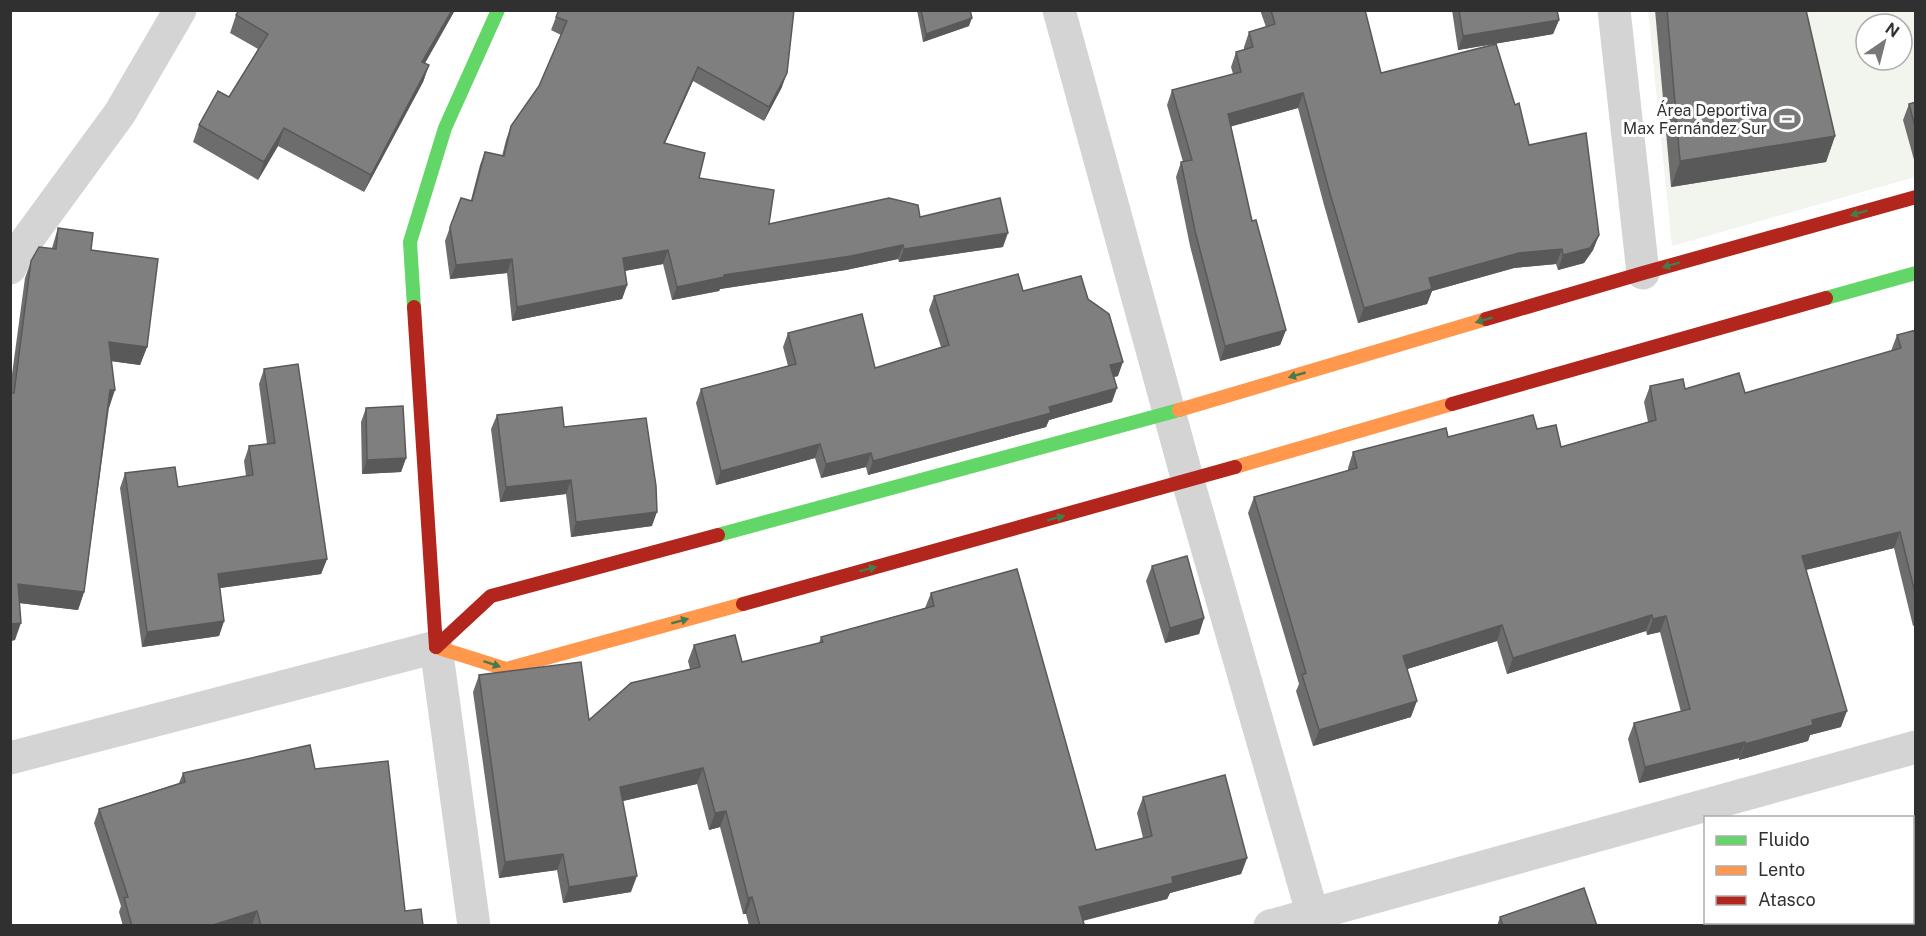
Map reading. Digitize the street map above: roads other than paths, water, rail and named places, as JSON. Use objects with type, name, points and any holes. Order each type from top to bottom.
[{"type":"street","points":[[10,268],[16,255],[120,113],[180,10]]},
{"type":"street","points":[[474,926],[436,646],[411,242],[445,128],[498,10]]},
{"type":"street","points":[[1059,10],[1188,481],[1314,919]]},
{"type":"street","points":[[1614,10],[1643,273]]},
{"type":"street","points":[[10,758],[436,646],[491,596],[1169,413],[1643,273],[1916,197]]},
{"type":"street","points":[[436,646],[506,669],[1188,481],[1663,343],[1916,273]]},
{"type":"street","points":[[1270,926],[1314,919],[1916,747]]},
{"type":"place","name":"Área Deportiva Max Fernández Sur","points":[[1787,119]]}]
